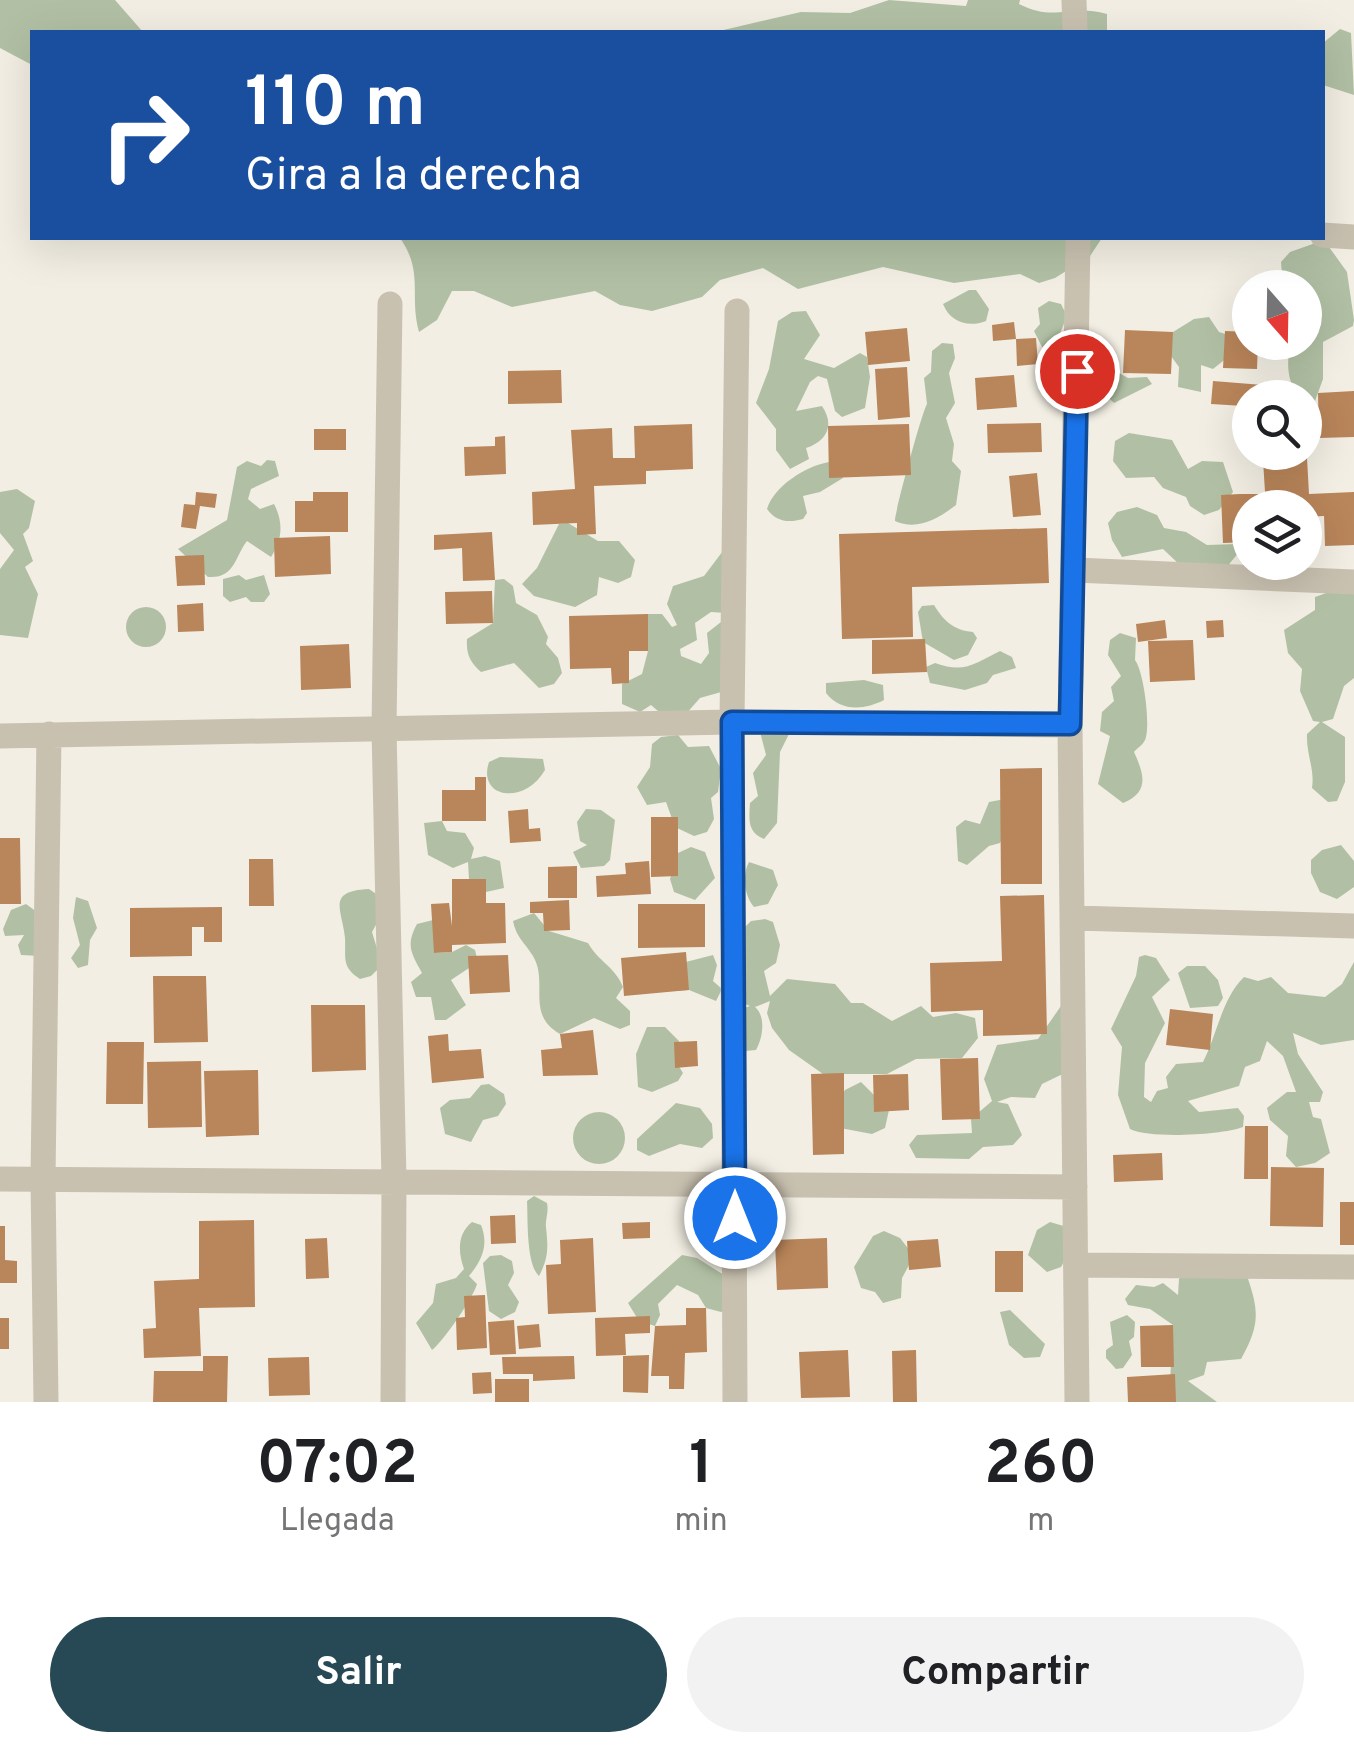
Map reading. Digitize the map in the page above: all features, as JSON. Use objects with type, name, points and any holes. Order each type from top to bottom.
[{"type":"street","points":[[1074,0],[1075,30]]},
{"type":"street","points":[[1325,235],[1354,237]]},
{"type":"street","points":[[1077,1402],[1070,724],[1078,240]]},
{"type":"street","points":[[390,304],[384,730],[394,1180],[393,1402]]},
{"type":"street","points":[[735,1402],[732,722],[736,312]]},
{"type":"street","points":[[1075,570],[1354,582]]},
{"type":"street","points":[[0,736],[732,722],[1070,724]]},
{"type":"street","points":[[46,1402],[42,1180],[49,734]]},
{"type":"street","points":[[1074,918],[1354,926]]},
{"type":"street","points":[[0,1179],[1075,1187]]},
{"type":"street","points":[[1076,1265],[1354,1268]]},
{"type":"green space","points":[[0,0],[115,0],[141,30],[30,30],[30,64],[0,48]]},
{"type":"green space","points":[[889,0],[966,6],[968,0],[1020,0],[1019,4],[1043,12],[1082,10],[1107,14],[1107,30],[724,30],[801,12],[850,13]]},
{"type":"green space","points":[[1340,29],[1351,33],[1354,95],[1325,86],[1325,41]]},
{"type":"green space","points":[[401,240],[1101,240],[1090,256],[1055,278],[1039,283],[1020,274],[954,283],[883,267],[798,289],[763,268],[720,280],[702,297],[652,311],[620,305],[595,291],[512,307],[474,291],[452,291],[437,320],[419,332],[414,273]]},
{"type":"green space","points":[[1324,240],[1347,272],[1353,326],[1323,342],[1322,382],[1290,377],[1289,360],[1322,360],[1322,270],[1282,270],[1281,262],[1290,252]]},
{"type":"green space","points":[[976,290],[989,309],[986,321],[960,322],[946,310],[943,304]]},
{"type":"green space","points":[[1049,301],[1061,304],[1067,316],[1053,351],[1043,349],[1034,331],[1040,324],[1038,308]]},
{"type":"green space","points":[[806,311],[820,335],[804,359],[834,368],[860,353],[867,357],[870,377],[865,408],[842,417],[835,411],[827,379],[818,376],[810,382],[796,411],[822,406],[828,420],[827,432],[806,448],[809,459],[790,469],[776,450],[776,429],[756,403],[769,369],[778,321],[792,312]]},
{"type":"green space","points":[[1209,317],[1219,332],[1232,336],[1232,354],[1213,369],[1201,365],[1201,392],[1178,387],[1179,367],[1168,352],[1173,332],[1194,319]]},
{"type":"green space","points":[[942,343],[953,344],[955,358],[949,373],[955,403],[946,418],[954,444],[952,461],[961,471],[956,505],[927,522],[903,524],[895,521],[927,404],[924,378],[931,372],[932,351]]},
{"type":"green space","points":[[1110,368],[1128,378],[1147,377],[1152,384],[1114,403],[1100,389],[1102,372]]},
{"type":"green space","points":[[1129,433],[1172,440],[1188,469],[1202,461],[1223,462],[1232,493],[1219,510],[1204,515],[1190,506],[1186,497],[1163,488],[1154,477],[1126,478],[1113,461],[1115,441]]},
{"type":"green space","points":[[267,460],[275,461],[279,476],[251,489],[248,499],[260,509],[274,504],[280,525],[275,551],[271,557],[247,541],[229,570],[208,577],[178,549],[227,520],[237,467],[247,461],[261,466]]},
{"type":"green space","points":[[829,462],[838,466],[843,478],[820,492],[803,496],[807,513],[803,519],[783,520],[767,509],[776,493],[792,478]]},
{"type":"green space","points":[[17,489],[35,501],[29,528],[23,534],[33,561],[25,567],[38,594],[28,638],[0,635],[0,569],[14,550],[0,533],[0,492]]},
{"type":"green space","points":[[1137,507],[1157,515],[1164,528],[1186,532],[1207,545],[1232,544],[1232,561],[1226,568],[1181,566],[1163,549],[1122,557],[1108,523],[1117,512]]},
{"type":"green space","points":[[568,523],[598,541],[619,541],[635,560],[631,577],[618,583],[599,577],[597,595],[575,607],[534,596],[522,584],[537,568],[559,524]]},
{"type":"green space","points":[[729,543],[744,548],[746,590],[726,613],[711,612],[695,623],[697,640],[680,649],[681,656],[701,664],[709,653],[707,633],[721,622],[739,687],[700,698],[685,715],[658,711],[651,705],[640,712],[622,704],[622,684],[642,674],[648,651],[641,642],[648,614],[662,614],[672,627],[677,625],[667,604],[673,586],[704,576]]},
{"type":"green space","points":[[239,575],[246,580],[264,575],[270,594],[264,602],[251,602],[246,597],[230,602],[223,596],[223,579]]},
{"type":"green space","points":[[504,579],[513,586],[516,603],[537,615],[548,637],[546,644],[558,658],[562,673],[554,684],[539,688],[514,663],[481,672],[469,657],[467,639],[493,623],[495,580]]},
{"type":"green space","points":[[1341,588],[1354,591],[1354,678],[1344,686],[1333,719],[1322,722],[1345,737],[1345,782],[1337,801],[1328,802],[1312,788],[1307,741],[1307,734],[1320,722],[1313,721],[1300,691],[1302,669],[1288,653],[1284,630],[1315,610],[1315,597]]},
{"type":"green space","points":[[934,605],[950,624],[973,632],[977,638],[968,655],[954,660],[923,642],[918,612],[922,606]]},
{"type":"green space","points":[[146,607],[160,613],[166,627],[160,641],[146,647],[132,641],[126,627],[132,613]]},
{"type":"green space","points":[[1120,633],[1136,638],[1135,660],[1144,687],[1147,724],[1145,740],[1134,752],[1142,775],[1141,788],[1123,803],[1098,784],[1110,736],[1100,731],[1102,712],[1114,701],[1111,687],[1121,676],[1108,655],[1110,640]]},
{"type":"green space","points":[[1000,651],[1012,657],[1016,668],[993,675],[987,683],[965,690],[930,683],[926,667],[935,663],[962,667]]},
{"type":"green space","points":[[864,680],[883,685],[884,700],[853,707],[838,704],[826,693],[826,683]]},
{"type":"green space","points":[[759,728],[791,730],[780,752],[777,823],[764,839],[754,833],[750,820],[750,803],[758,796],[753,773],[766,755]]},
{"type":"green space","points":[[678,735],[688,747],[709,746],[721,769],[718,792],[711,798],[714,819],[707,832],[694,836],[675,827],[666,802],[647,805],[637,787],[650,767],[652,744],[661,737]]},
{"type":"green space","points":[[500,757],[543,759],[545,770],[526,789],[505,793],[490,784],[487,774],[489,762]]},
{"type":"green space","points":[[1005,799],[1006,831],[1000,843],[989,846],[967,865],[958,861],[956,827],[965,820],[980,824],[989,802]]},
{"type":"green space","points":[[586,809],[601,810],[615,820],[610,860],[604,866],[581,868],[573,852],[587,845],[580,841],[577,822]]},
{"type":"green space","points":[[442,821],[447,831],[465,833],[474,848],[471,859],[485,856],[500,861],[504,888],[486,892],[469,879],[468,862],[453,868],[428,855],[424,823]]},
{"type":"green space","points":[[1341,845],[1354,861],[1354,887],[1337,899],[1320,892],[1311,873],[1311,860],[1322,850]]},
{"type":"green space","points":[[691,847],[705,852],[715,878],[695,900],[674,892],[670,879],[678,853]]},
{"type":"green space","points":[[749,862],[773,870],[778,885],[768,904],[754,907],[748,897],[745,879]]},
{"type":"green space","points":[[369,889],[382,898],[382,914],[372,932],[382,965],[371,976],[360,979],[346,961],[340,903],[347,893]]},
{"type":"green space","points":[[76,897],[88,901],[97,928],[90,940],[88,965],[78,968],[71,958],[80,945],[73,918]]},
{"type":"green space","points":[[26,904],[41,915],[40,956],[21,955],[18,945],[24,935],[5,936],[3,929],[11,910]]},
{"type":"green space","points":[[534,913],[549,931],[588,943],[616,974],[623,987],[616,998],[630,1011],[630,1025],[620,1029],[594,1018],[560,1034],[549,1026],[540,1008],[537,966],[513,921]]},
{"type":"green space","points":[[433,920],[435,953],[452,952],[466,945],[475,950],[478,962],[451,980],[466,1005],[446,1020],[435,1020],[431,997],[416,997],[411,982],[422,973],[411,950],[413,932],[417,924]]},
{"type":"green space","points":[[751,921],[773,922],[780,945],[776,963],[764,971],[770,996],[787,979],[835,984],[851,1003],[863,1003],[892,1021],[921,1006],[933,1017],[956,1013],[975,1018],[978,1038],[962,1058],[916,1059],[887,1074],[823,1074],[789,1050],[772,1028],[767,1013],[770,1001],[755,1007],[762,1021],[760,1039],[756,1050],[745,1051],[741,1009],[750,1006],[740,1002],[743,929]]},
{"type":"green space","points":[[713,955],[717,965],[713,981],[722,989],[716,1001],[689,990],[676,991],[678,964]]},
{"type":"green space","points":[[1139,957],[1156,958],[1170,980],[1152,997],[1165,1023],[1145,1063],[1144,1097],[1151,1102],[1157,1091],[1168,1088],[1166,1077],[1176,1064],[1203,1062],[1225,1006],[1244,977],[1258,981],[1271,977],[1288,993],[1325,997],[1342,984],[1354,962],[1354,1040],[1321,1045],[1293,1033],[1298,1054],[1323,1092],[1320,1102],[1309,1102],[1313,1117],[1321,1119],[1330,1153],[1315,1163],[1296,1167],[1286,1156],[1288,1136],[1270,1120],[1267,1108],[1287,1092],[1296,1092],[1283,1056],[1267,1041],[1260,1061],[1245,1067],[1239,1086],[1188,1101],[1199,1112],[1238,1108],[1244,1116],[1243,1127],[1186,1135],[1130,1129],[1118,1095],[1122,1047],[1111,1029],[1136,976]]},
{"type":"green space","points":[[1187,966],[1205,966],[1218,980],[1223,998],[1218,1006],[1190,1008],[1178,973]]},
{"type":"green space","points":[[1061,1006],[1071,1070],[1042,1084],[1035,1098],[1011,1097],[997,1102],[1008,1104],[1022,1135],[1013,1145],[983,1147],[969,1159],[916,1158],[909,1145],[917,1135],[972,1133],[971,1119],[992,1101],[984,1079],[997,1045],[1038,1039]]},
{"type":"green space","points":[[647,1027],[665,1027],[679,1041],[675,1060],[683,1073],[678,1081],[652,1092],[638,1087],[636,1054]]},
{"type":"green space","points":[[861,1082],[889,1110],[885,1128],[872,1134],[840,1128],[832,1109],[845,1090]]},
{"type":"green space","points":[[489,1084],[504,1094],[506,1104],[498,1116],[483,1120],[471,1142],[445,1134],[440,1108],[450,1100],[470,1098],[481,1085]]},
{"type":"green space","points":[[676,1103],[700,1108],[712,1124],[713,1138],[702,1148],[680,1144],[649,1156],[637,1150],[637,1139]]},
{"type":"green space","points":[[599,1112],[618,1119],[625,1138],[618,1157],[599,1164],[580,1157],[573,1138],[580,1119]]},
{"type":"green space","points":[[534,1196],[547,1203],[547,1252],[539,1276],[528,1241],[527,1201]]},
{"type":"green space","points":[[472,1222],[481,1225],[484,1239],[481,1258],[469,1276],[477,1284],[458,1318],[432,1350],[416,1323],[433,1303],[436,1284],[456,1278],[464,1269],[460,1244]]},
{"type":"green space","points":[[1050,1222],[1067,1227],[1067,1256],[1061,1267],[1047,1272],[1028,1255],[1037,1230]]},
{"type":"green space","points":[[884,1231],[900,1238],[914,1256],[902,1278],[901,1298],[883,1303],[875,1292],[861,1288],[854,1267],[873,1236]]},
{"type":"green space","points":[[501,1255],[512,1261],[514,1273],[508,1285],[519,1302],[515,1312],[501,1319],[489,1311],[483,1263],[490,1256]]},
{"type":"green space","points":[[682,1255],[697,1258],[724,1275],[731,1308],[721,1312],[706,1308],[698,1295],[677,1285],[658,1304],[660,1315],[655,1326],[639,1321],[628,1303]]},
{"type":"green space","points":[[1188,1264],[1247,1276],[1254,1300],[1256,1319],[1241,1359],[1207,1362],[1204,1375],[1188,1381],[1217,1402],[1169,1402],[1173,1325],[1150,1309],[1128,1305],[1125,1299],[1136,1285],[1154,1287],[1163,1283],[1178,1295],[1179,1279]]},
{"type":"green space","points":[[1010,1310],[1045,1344],[1040,1357],[1024,1358],[1009,1345],[1000,1312]]},
{"type":"green space","points":[[1127,1315],[1135,1322],[1134,1337],[1129,1341],[1132,1355],[1123,1368],[1116,1369],[1106,1358],[1106,1350],[1113,1345],[1110,1322]]},
{"type":"building","points":[[1014,322],[1016,339],[993,341],[992,325]]},
{"type":"building","points":[[907,328],[910,361],[868,365],[865,332]]},
{"type":"building","points":[[1125,330],[1173,332],[1171,374],[1123,373]]},
{"type":"building","points":[[1225,331],[1232,331],[1232,360],[1257,360],[1257,369],[1223,368]]},
{"type":"building","points":[[1036,338],[1038,364],[1017,366],[1016,339]]},
{"type":"building","points":[[907,367],[910,417],[878,420],[875,369]]},
{"type":"building","points":[[561,370],[562,403],[508,404],[508,371]]},
{"type":"building","points":[[1014,375],[1017,407],[977,410],[975,378]]},
{"type":"building","points":[[1213,381],[1232,383],[1232,405],[1211,404]]},
{"type":"building","points":[[1354,391],[1354,437],[1322,438],[1322,393]]},
{"type":"building","points":[[1041,423],[1042,452],[988,453],[987,424]]},
{"type":"building","points":[[692,424],[693,469],[646,471],[646,484],[594,486],[596,534],[577,535],[577,523],[533,525],[532,492],[575,489],[571,430],[612,428],[613,458],[635,458],[634,426]]},
{"type":"building","points":[[909,424],[911,475],[829,478],[828,426]]},
{"type":"building","points":[[314,429],[346,429],[346,450],[314,450]]},
{"type":"building","points":[[505,436],[506,474],[465,476],[464,447],[495,446],[495,437]]},
{"type":"building","points":[[1264,470],[1308,470],[1309,490],[1265,490]]},
{"type":"building","points":[[1037,473],[1041,515],[1013,517],[1009,476]]},
{"type":"building","points":[[196,492],[217,494],[215,508],[200,506],[196,529],[181,527],[184,504],[195,505]]},
{"type":"building","points":[[313,492],[348,492],[348,532],[295,532],[295,501],[313,501]]},
{"type":"building","points":[[1354,492],[1354,545],[1325,546],[1322,493]]},
{"type":"building","points":[[1221,495],[1232,495],[1232,543],[1223,543]]},
{"type":"building","points":[[1047,528],[1049,583],[912,587],[913,637],[842,639],[839,534]]},
{"type":"building","points":[[492,532],[495,580],[463,581],[462,548],[434,550],[434,535]]},
{"type":"building","points":[[330,536],[331,574],[275,577],[274,538]]},
{"type":"building","points":[[204,555],[205,585],[177,586],[175,556]]},
{"type":"building","points":[[492,591],[493,623],[446,624],[445,592]]},
{"type":"building","points":[[203,603],[204,631],[178,632],[177,605]]},
{"type":"building","points":[[648,614],[648,651],[629,651],[629,683],[612,684],[611,668],[570,669],[569,616]]},
{"type":"building","points":[[1165,620],[1167,638],[1138,642],[1136,624]]},
{"type":"building","points":[[1223,620],[1224,637],[1207,638],[1206,621]]},
{"type":"building","points":[[925,639],[927,672],[872,674],[872,640]]},
{"type":"building","points":[[1193,640],[1195,680],[1150,682],[1148,641]]},
{"type":"building","points":[[349,644],[351,688],[301,690],[300,646]]},
{"type":"building","points":[[1042,768],[1042,884],[1001,884],[1000,769]]},
{"type":"building","points":[[475,777],[486,777],[486,821],[442,821],[442,790],[475,790]]},
{"type":"building","points":[[528,809],[529,829],[540,828],[541,841],[510,843],[508,811]]},
{"type":"building","points":[[651,817],[678,817],[678,876],[651,877]]},
{"type":"building","points":[[0,838],[20,838],[21,904],[0,904]]},
{"type":"building","points":[[249,859],[273,859],[274,906],[249,906]]},
{"type":"building","points":[[649,861],[651,894],[597,897],[596,876],[626,874],[625,863]]},
{"type":"building","points":[[577,866],[577,898],[548,898],[548,867]]},
{"type":"building","points":[[452,879],[486,879],[486,903],[505,903],[506,943],[452,945],[452,952],[434,953],[431,904],[449,903],[452,926]]},
{"type":"building","points":[[1044,895],[1047,1034],[983,1036],[983,1010],[931,1012],[930,963],[1002,961],[1000,896]]},
{"type":"building","points":[[569,900],[570,930],[544,931],[543,913],[530,913],[530,902]]},
{"type":"building","points":[[638,904],[705,904],[705,947],[638,948]]},
{"type":"building","points":[[222,907],[222,942],[204,942],[204,927],[192,927],[192,956],[130,957],[130,908]]},
{"type":"building","points":[[686,952],[689,990],[624,996],[621,958]]},
{"type":"building","points":[[508,955],[510,992],[470,994],[468,956]]},
{"type":"building","points":[[153,976],[206,976],[208,1042],[154,1043]]},
{"type":"building","points":[[311,1005],[365,1005],[366,1070],[312,1072]]},
{"type":"building","points":[[1170,1009],[1213,1014],[1210,1050],[1166,1045]]},
{"type":"building","points":[[593,1030],[598,1075],[543,1076],[541,1050],[562,1048],[560,1034]]},
{"type":"building","points":[[448,1034],[449,1051],[481,1049],[484,1078],[432,1083],[428,1036]]},
{"type":"building","points":[[697,1041],[698,1066],[675,1068],[674,1042]]},
{"type":"building","points":[[107,1042],[144,1042],[143,1104],[106,1104]]},
{"type":"building","points":[[978,1058],[980,1119],[942,1120],[940,1059]]},
{"type":"building","points":[[201,1061],[202,1127],[148,1128],[147,1062]]},
{"type":"building","points":[[258,1070],[259,1135],[206,1137],[204,1071]]},
{"type":"building","points":[[844,1073],[844,1154],[813,1155],[811,1074]]},
{"type":"building","points":[[908,1074],[909,1110],[874,1112],[873,1075]]},
{"type":"building","points":[[1245,1126],[1268,1126],[1268,1179],[1244,1179]]},
{"type":"building","points":[[1162,1153],[1163,1180],[1114,1182],[1113,1155]]},
{"type":"building","points":[[1271,1167],[1324,1168],[1323,1227],[1270,1226]]},
{"type":"building","points":[[1340,1202],[1354,1202],[1354,1245],[1340,1245]]},
{"type":"building","points":[[515,1215],[516,1243],[491,1244],[490,1216]]},
{"type":"building","points":[[254,1220],[255,1307],[199,1308],[201,1356],[144,1358],[143,1329],[156,1328],[154,1281],[199,1279],[199,1221]]},
{"type":"building","points":[[650,1222],[650,1238],[623,1239],[622,1223]]},
{"type":"building","points":[[0,1226],[5,1226],[5,1260],[17,1261],[17,1283],[0,1283]]},
{"type":"building","points":[[327,1238],[329,1278],[306,1279],[305,1239]]},
{"type":"building","points":[[593,1238],[596,1312],[548,1314],[546,1265],[561,1264],[560,1240]]},
{"type":"building","points":[[827,1238],[828,1288],[777,1290],[775,1240]]},
{"type":"building","points":[[938,1239],[941,1267],[909,1270],[907,1241]]},
{"type":"building","points":[[995,1251],[1023,1251],[1023,1292],[995,1292]]},
{"type":"building","points":[[485,1295],[487,1348],[457,1350],[456,1318],[465,1317],[464,1296]]},
{"type":"building","points":[[686,1308],[706,1308],[707,1352],[685,1353],[684,1389],[669,1389],[669,1376],[651,1376],[655,1326],[686,1325]]},
{"type":"building","points":[[650,1316],[650,1333],[625,1334],[626,1355],[596,1356],[595,1318]]},
{"type":"building","points":[[0,1318],[9,1318],[9,1349],[0,1349]]},
{"type":"building","points":[[514,1320],[516,1354],[490,1355],[488,1322]]},
{"type":"building","points":[[539,1324],[541,1347],[519,1349],[517,1326]]},
{"type":"building","points":[[1173,1325],[1174,1367],[1141,1367],[1140,1326]]},
{"type":"building","points":[[848,1350],[850,1397],[801,1398],[799,1352]]},
{"type":"building","points":[[916,1350],[917,1402],[893,1402],[892,1351]]},
{"type":"building","points":[[649,1355],[648,1393],[623,1392],[623,1356]]},
{"type":"building","points":[[203,1356],[228,1356],[227,1402],[153,1402],[154,1371],[203,1371]]},
{"type":"building","points":[[574,1356],[575,1379],[533,1381],[533,1374],[503,1374],[502,1357]]},
{"type":"building","points":[[309,1357],[310,1395],[269,1396],[268,1358]]},
{"type":"building","points":[[491,1372],[492,1393],[473,1394],[472,1373]]},
{"type":"building","points":[[1175,1374],[1176,1402],[1128,1402],[1127,1377]]},
{"type":"building","points":[[495,1379],[529,1379],[529,1402],[495,1402]]},
{"type":"route","points":[[735,1218],[732,722],[1070,724],[1077,371]]}]
